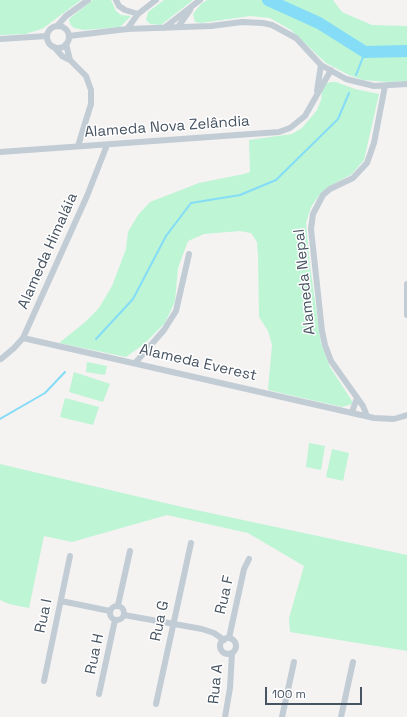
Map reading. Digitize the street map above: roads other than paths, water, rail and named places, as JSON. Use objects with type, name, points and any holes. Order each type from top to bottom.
[{"type":"street","points":[[78,146],[91,104],[91,90],[86,76],[70,60],[62,56],[49,43],[47,36],[49,31],[57,26],[66,16],[88,0]]},
{"type":"street","points":[[116,0],[119,6],[125,10],[138,14]]},
{"type":"street","points":[[127,30],[138,14],[156,0]]},
{"type":"street","points":[[178,27],[197,2]]},
{"type":"street","points":[[164,28],[197,2]]},
{"type":"street","points":[[69,36],[127,30],[242,22],[272,25],[296,38],[321,65],[358,83],[385,86],[407,84]]},
{"type":"street","points":[[57,26],[65,28],[69,36],[66,44],[70,60]]},
{"type":"street","points":[[0,39],[47,36]]},
{"type":"street","points":[[54,47],[62,47],[66,44]]},
{"type":"street","name":"Alameda Nova Zelândia","points":[[317,93],[321,65]]},
{"type":"street","name":"Alameda Nova Zelândia","points":[[0,152],[279,132],[290,128],[305,116],[331,70]]},
{"type":"street","name":"Alameda Nepal","points":[[367,416],[357,398],[331,360],[325,345],[322,331],[311,229],[313,214],[323,196],[330,189],[352,178],[367,163],[374,143],[385,86]]},
{"type":"street","name":"Alameda Himaláia","points":[[1,359],[23,338],[87,196],[107,145]]},
{"type":"street","points":[[136,362],[168,326],[176,311],[189,254]]},
{"type":"street","points":[[407,284],[407,315]]},
{"type":"street","name":"Alameda Everest","points":[[23,338],[136,362],[367,416],[394,419],[407,415]]},
{"type":"street","points":[[352,412],[357,398]]},
{"type":"street","name":"Rua G","points":[[156,704],[172,623],[191,543]]},
{"type":"street","points":[[118,605],[130,551]]},
{"type":"street","name":"Rua I","points":[[44,681],[70,556]]},
{"type":"street","name":"Rua F","points":[[226,639],[249,559]]},
{"type":"street","points":[[60,601],[110,611]]},
{"type":"street","points":[[118,605],[123,608],[124,615],[120,620],[115,620],[110,616],[110,611],[114,606],[118,605]]},
{"type":"street","points":[[124,615],[202,629],[226,639],[234,640],[236,650],[232,653],[227,654],[222,651],[220,646],[226,639]]},
{"type":"street","name":"Rua H","points":[[99,694],[115,620]]},
{"type":"street","name":"Rua A","points":[[225,717],[230,688],[232,653]]},
{"type":"street","points":[[282,717],[294,662]]},
{"type":"street","points":[[341,717],[353,662]]},
{"type":"waterway","points":[[268,0],[319,23],[365,52],[407,51]]},
{"type":"waterway","points":[[356,75],[365,52]]},
{"type":"waterway","points":[[96,339],[133,299],[166,236],[191,203],[240,195],[276,180],[338,119],[349,93]]},
{"type":"waterway","points":[[0,419],[45,393],[65,372]]}]
